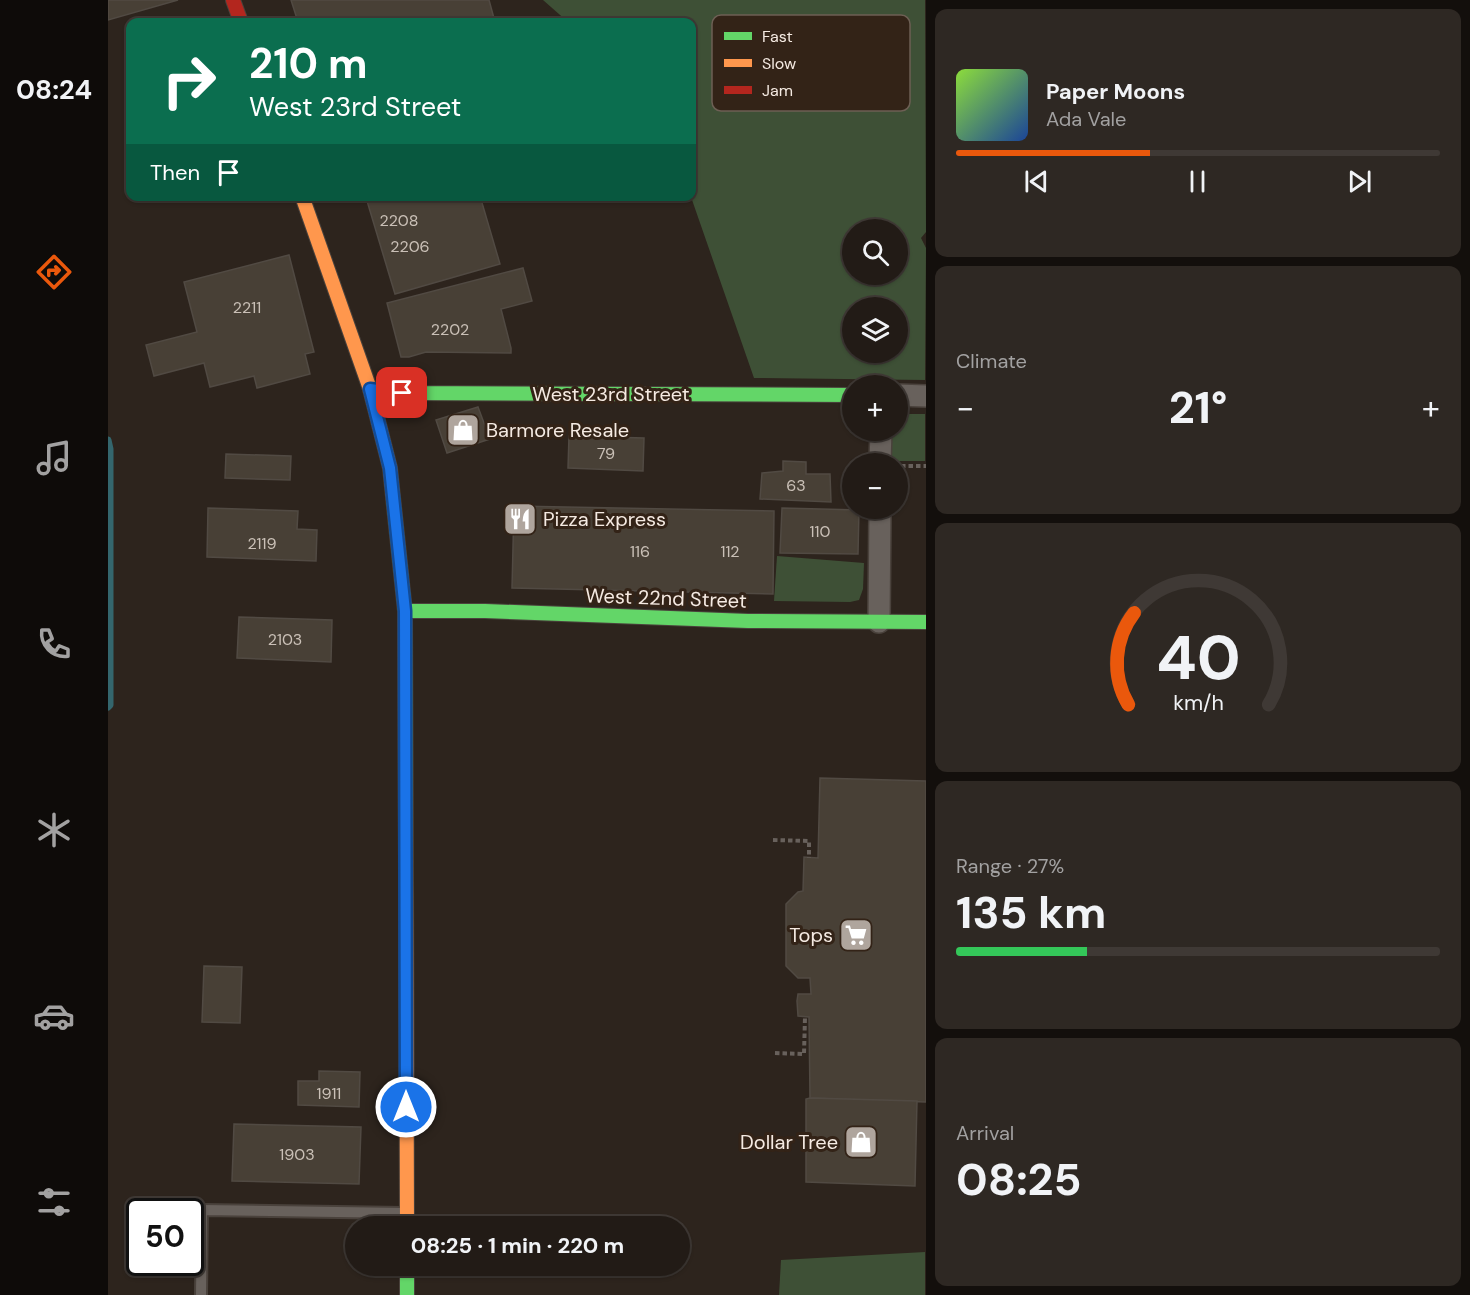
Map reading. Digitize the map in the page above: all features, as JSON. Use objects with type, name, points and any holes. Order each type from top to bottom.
[{"type":"main road","points":[[233,0],[240,18]]},
{"type":"main road","points":[[304,201],[370,389],[390,468],[405,611],[407,1216]]},
{"type":"main road","name":"West 23rd Street","points":[[370,389],[402,393],[842,395]]},
{"type":"main road","name":"West 22nd Street","points":[[405,611],[485,611],[748,621],[926,622]]},
{"type":"main road","points":[[407,1276],[407,1295]]},
{"type":"street","points":[[908,395],[926,396]]},
{"type":"street","points":[[879,622],[880,519]]},
{"type":"lane","points":[[201,1295],[202,1210],[345,1217]]},
{"type":"path","points":[[908,466],[926,466]]},
{"type":"path","points":[[773,840],[809,841],[809,858]]},
{"type":"path","points":[[775,1053],[804,1054],[805,1017]]},
{"type":"green space","points":[[543,0],[925,0],[926,232],[921,238],[926,248],[925,380],[908,380],[908,375],[842,375],[842,379],[754,378],[692,201],[696,201],[696,18],[563,18]]},
{"type":"green space","points":[[908,414],[925,414],[925,461],[908,461],[908,453],[890,453],[891,441],[908,441]]},
{"type":"green space","points":[[777,556],[864,563],[863,589],[859,600],[850,602],[774,601]]},
{"type":"green space","points":[[925,1252],[925,1295],[779,1295],[781,1260]]},
{"type":"building","points":[[108,0],[178,0],[108,20]]},
{"type":"building","points":[[291,0],[489,0],[494,18],[297,18]]},
{"type":"building","points":[[367,201],[481,201],[500,264],[395,294]]},
{"type":"building","points":[[289,255],[314,352],[305,354],[310,374],[257,388],[254,376],[210,387],[204,363],[154,376],[146,345],[197,332],[184,282]]},
{"type":"building","points":[[523,268],[532,301],[501,309],[511,353],[426,352],[401,357],[387,303]]},
{"type":"building","name":"Barmore Resale","points":[[478,407],[490,439],[447,453],[436,420]]},
{"type":"building","points":[[569,436],[644,438],[643,471],[568,468]]},
{"type":"building","points":[[226,454],[291,456],[290,480],[225,478]]},
{"type":"building","points":[[783,461],[806,462],[806,474],[830,474],[831,502],[760,499],[762,473],[783,471]]},
{"type":"building","points":[[514,506],[774,511],[773,594],[512,588]]},
{"type":"building","points":[[208,508],[298,511],[297,529],[317,530],[316,561],[207,557]]},
{"type":"building","points":[[782,508],[842,510],[842,519],[859,519],[858,554],[780,553]]},
{"type":"building","points":[[239,617],[332,620],[331,662],[237,658]]},
{"type":"building","name":"Tops","points":[[820,778],[926,781],[926,1102],[810,1098],[809,1017],[798,1016],[797,1001],[798,994],[811,994],[810,978],[798,978],[786,966],[786,904],[798,892],[803,891],[804,857],[818,858]]},
{"type":"building","points":[[204,966],[242,967],[240,1023],[202,1022]]},
{"type":"building","points":[[319,1071],[360,1072],[359,1107],[298,1105],[298,1081],[319,1081]]},
{"type":"building","name":"Dollar Tree","points":[[806,1099],[917,1101],[915,1186],[806,1182]]},
{"type":"building","points":[[234,1124],[361,1127],[359,1184],[232,1181]]},
{"type":"waterway","points":[[108,440],[110,449],[110,705],[108,707]]},
{"type":"traffic: fast","points":[[370,389],[402,393],[842,395]]},
{"type":"traffic: fast","points":[[393,497],[405,611],[406,877]]},
{"type":"traffic: fast","points":[[405,611],[485,611],[748,621],[926,622]]},
{"type":"traffic: fast","points":[[407,1276],[407,1295]]},
{"type":"traffic: slow","points":[[304,201],[370,389],[390,468],[393,497]]},
{"type":"traffic: slow","points":[[406,877],[407,1216]]},
{"type":"traffic: jam","points":[[233,0],[240,18]]},
{"type":"place","name":"Barmore Resale","points":[[463,430]]},
{"type":"place","name":"Pizza Express","points":[[520,519]]},
{"type":"place","name":"Tops","points":[[856,935]]},
{"type":"place","name":"Dollar Tree","points":[[861,1142]]},
{"type":"route","points":[[402,393],[370,389],[390,468],[405,611],[406,1107]]}]
